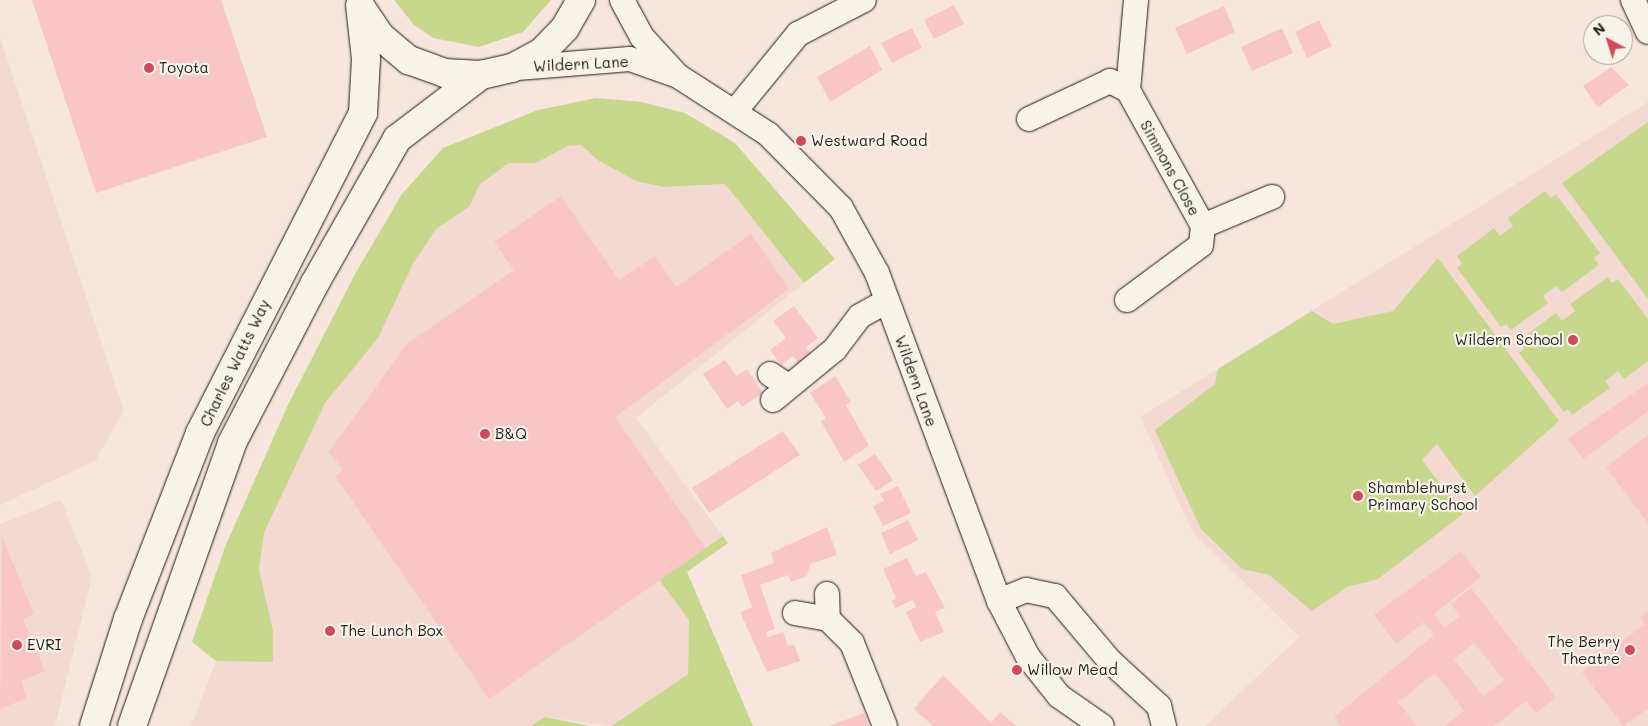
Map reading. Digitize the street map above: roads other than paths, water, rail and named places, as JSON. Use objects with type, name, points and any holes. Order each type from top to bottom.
[{"type":"main road","points":[[359,3],[380,36],[409,60],[444,73],[481,75],[512,68],[542,52],[566,28],[581,0]]},
{"type":"main road","name":"Charles Watts Way","points":[[94,726],[128,619],[200,433],[363,113],[366,59],[359,3]]},
{"type":"main road","points":[[132,726],[232,443],[315,283],[397,140],[481,75]]},
{"type":"street","name":"Wildern Lane","points":[[622,0],[642,37],[678,76]]},
{"type":"street","points":[[736,110],[798,34],[864,0]]},
{"type":"street","points":[[1029,119],[1110,82],[1128,90],[1136,0]]},
{"type":"street","points":[[1633,0],[1648,32]]},
{"type":"street","name":"Wildern Lane","points":[[512,68],[630,59],[678,76],[736,110],[791,152],[841,208],[887,301],[998,601],[1028,657],[1059,696],[1102,726]]},
{"type":"street","name":"Simmons Close","points":[[1127,300],[1201,245],[1203,226],[1128,90]]},
{"type":"street","points":[[1203,226],[1272,197]]},
{"type":"street","points":[[777,387],[835,349],[860,316],[887,301]]},
{"type":"street","points":[[998,601],[1026,590],[1054,596],[1110,661],[1159,706],[1164,726]]},
{"type":"street","points":[[827,594],[828,619]]},
{"type":"street","points":[[795,612],[828,619],[852,643],[885,726]]},
{"type":"place","name":"Toyota","points":[[149,68]]},
{"type":"place","name":"Westward Road","points":[[801,141]]},
{"type":"place","name":"Wildern School","points":[[1573,340]]},
{"type":"place","name":"B&Q","points":[[485,434]]},
{"type":"place","name":"Shamblehurst Primary School","points":[[1358,496]]},
{"type":"place","name":"The Lunch Box","points":[[330,631]]},
{"type":"place","name":"EVRI","points":[[17,645]]},
{"type":"place","name":"The Berry Theatre","points":[[1630,650]]},
{"type":"place","name":"Willow Mead","points":[[1017,670]]}]
